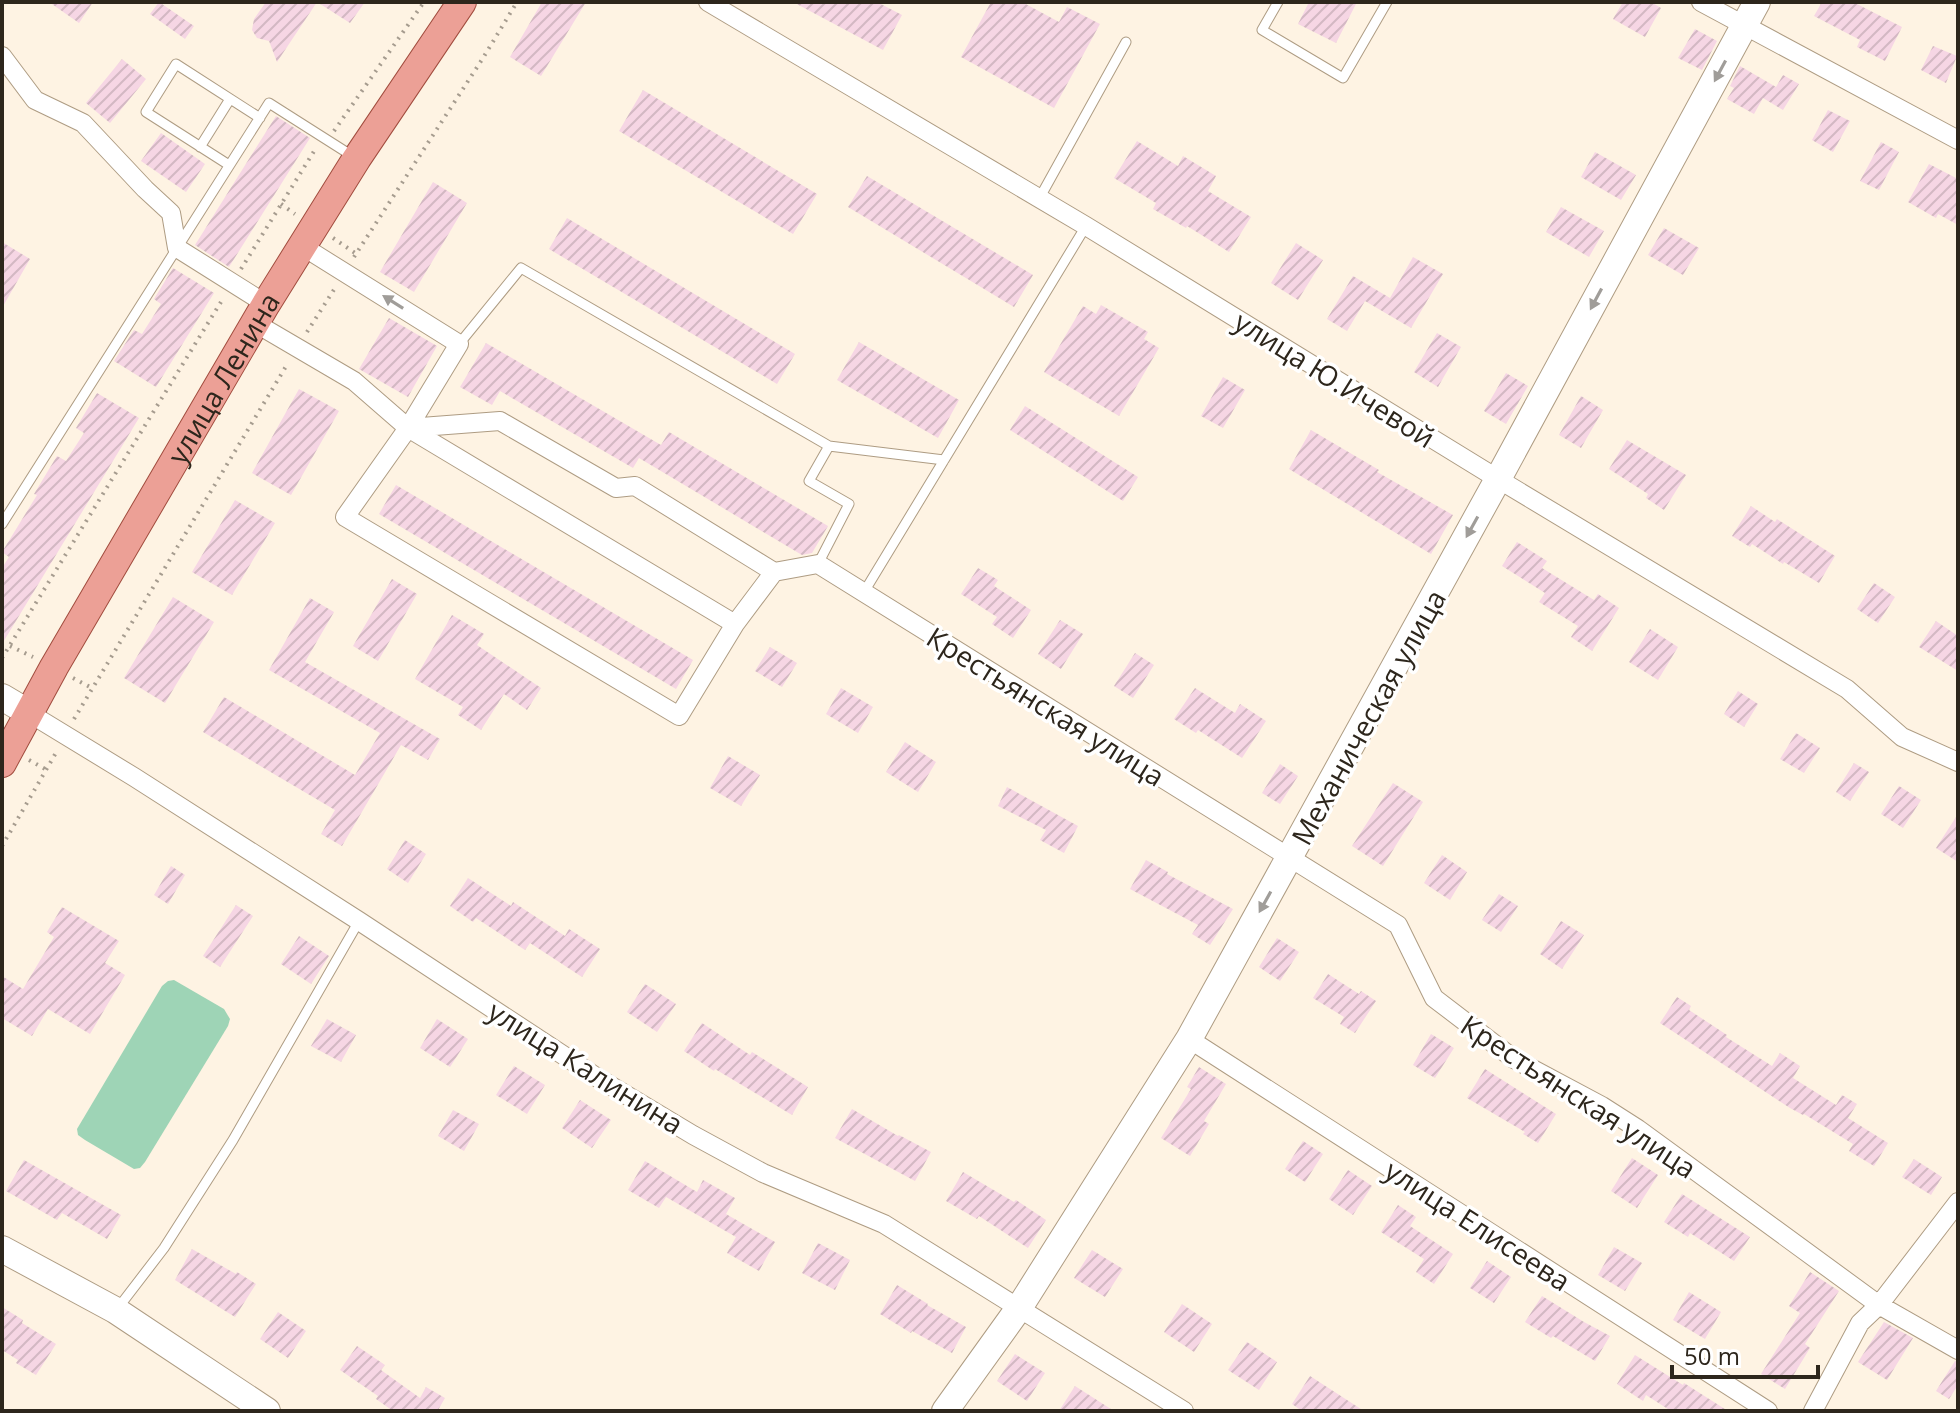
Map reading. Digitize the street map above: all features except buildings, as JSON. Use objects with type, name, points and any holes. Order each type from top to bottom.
[{"type":"main road","name":"улица Ленина","points":[[2,763],[54,667],[260,313],[357,158],[462,2]]},
{"type":"street","name":"улица Ю.Ичевой","points":[[708,2],[1086,226],[1847,689],[1902,737],[1958,762]]},
{"type":"street","points":[[1701,2],[1751,13],[1958,140]]},
{"type":"street","name":"Механическая улица","points":[[945,1411],[1019,1308],[1189,1039],[1751,13]]},
{"type":"street","points":[[2,56],[35,100],[83,123],[171,213],[177,248],[232,283],[297,347],[354,381],[408,428],[735,624]]},
{"type":"street","points":[[302,246],[459,344],[408,428],[345,517],[679,716],[735,624],[774,572]]},
{"type":"street","points":[[408,428],[500,421],[616,488],[635,486],[774,572],[818,564]]},
{"type":"street","name":"Крестьянская улица","points":[[818,564],[1398,925],[1434,998],[1514,1059],[1638,1129],[1879,1305],[1958,1350]]},
{"type":"street","name":"улица Калинина","points":[[2,697],[134,777],[598,1078],[763,1173],[884,1224],[1184,1411]]},
{"type":"street","name":"улица Елисеева","points":[[1189,1039],[1768,1411]]},
{"type":"street","points":[[1813,1411],[1860,1323],[1879,1305],[1958,1202]]},
{"type":"street","points":[[2,1249],[115,1310],[267,1411]]},
{"type":"lane","points":[[1278,2],[1262,30],[1343,78],[1387,2]]},
{"type":"lane","points":[[1039,199],[1126,42]]},
{"type":"lane","points":[[229,165],[146,112],[176,64],[260,118]]},
{"type":"lane","points":[[200,147],[230,99]]},
{"type":"lane","points":[[2,524],[269,103],[357,158]]},
{"type":"lane","points":[[863,593],[1086,226]]},
{"type":"lane","points":[[459,344],[521,268],[829,446],[944,460]]},
{"type":"lane","points":[[818,564],[849,504],[809,481],[829,446]]},
{"type":"lane","points":[[115,1310],[164,1248],[233,1140],[359,921]]},
{"type":"path","points":[[2,658],[323,137],[334,131],[424,2]]},
{"type":"path","points":[[2,846],[92,688],[297,347],[517,2]]},
{"type":"green space","points":[[174,980],[224,1009],[230,1019],[145,1162],[134,1169],[85,1140],[78,1135],[77,1129],[162,986]]}]
